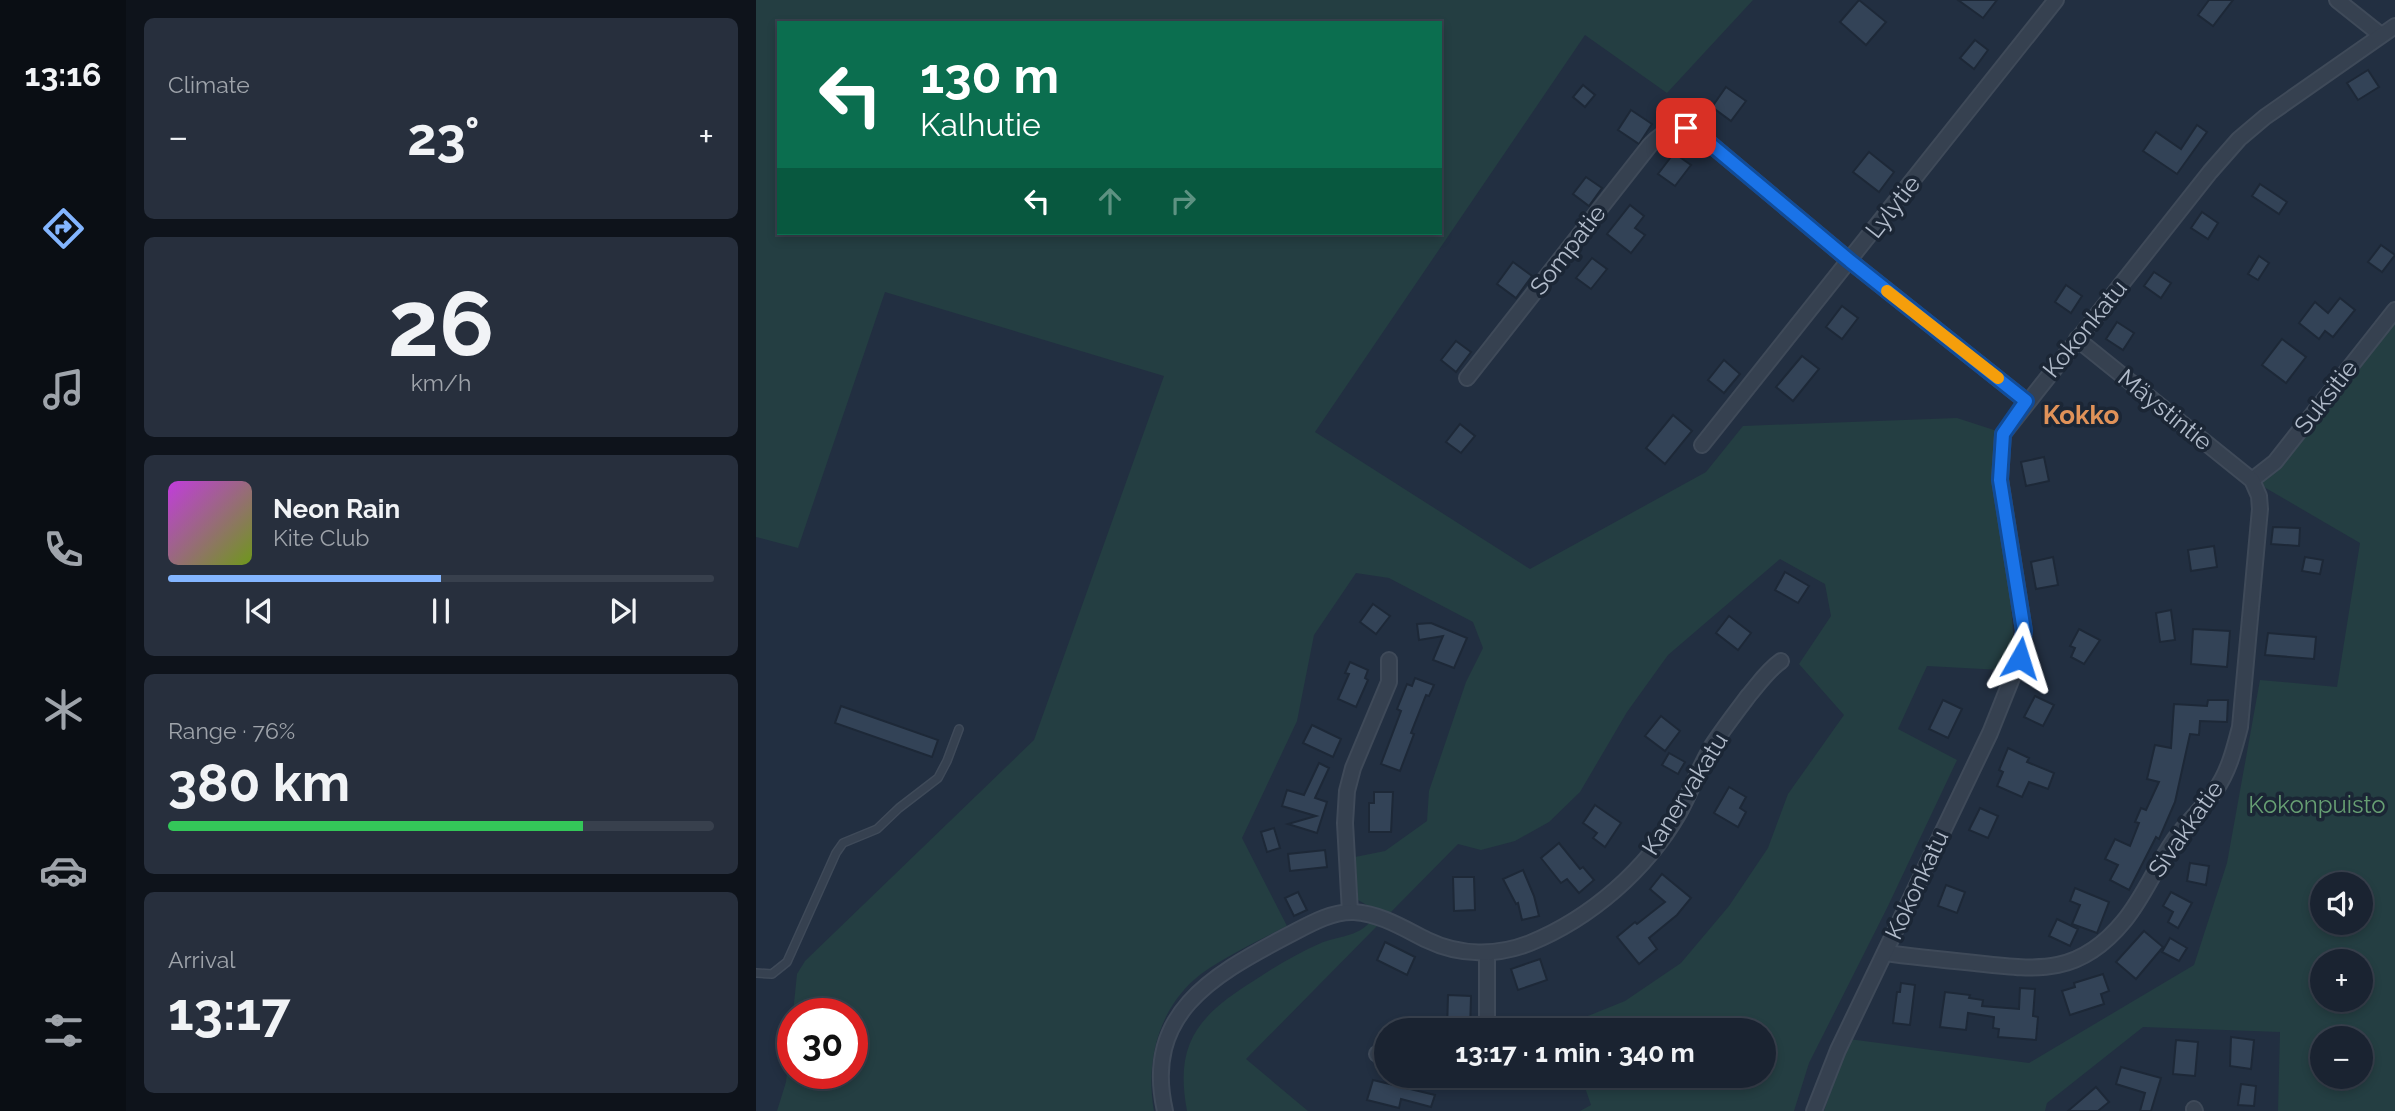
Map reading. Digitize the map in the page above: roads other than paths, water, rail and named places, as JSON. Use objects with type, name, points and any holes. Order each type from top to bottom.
[{"type":"street","name":"Lylytie","points":[[1702,445],[2056,0]]},
{"type":"street","points":[[2337,0],[2381,36]]},
{"type":"street","name":"Kokonkatu","points":[[1814,1111],[1838,1050],[1990,733],[2020,658],[2024,631],[2000,480],[2003,434],[2026,401],[2239,139],[2310,84],[2395,26]]},
{"type":"street","name":"Sompatie","points":[[1467,377],[1650,145],[1662,133],[1675,128],[1696,132],[1850,261]]},
{"type":"street","points":[[1850,261],[2026,401]]},
{"type":"street","name":"Suksitie","points":[[2252,481],[2275,462],[2395,310]]},
{"type":"street","name":"Mäystintie","points":[[2077,339],[2252,481]]},
{"type":"street","name":"Sivakkatie","points":[[1885,953],[2029,969],[2046,968],[2065,964],[2085,955],[2102,944],[2125,920],[2175,839],[2216,790],[2228,770],[2234,751],[2240,727],[2260,509],[2259,496],[2252,481]]},
{"type":"street","points":[[1350,912],[1345,823],[1347,791],[1353,768],[1389,682],[1389,660]]},
{"type":"street","name":"Kanervakatu","points":[[1164,1111],[1160,1074],[1164,1047],[1175,1020],[1194,995],[1216,977],[1279,940],[1328,917],[1350,912],[1382,918],[1431,942],[1487,954],[1528,943],[1557,930],[1589,910],[1628,878],[1661,842],[1713,745],[1768,670],[1782,661]]},
{"type":"street","points":[[1487,954],[1487,1018]]},
{"type":"lane","points":[[756,973],[772,974],[787,962],[843,843],[877,829],[938,778],[959,729]]},
{"type":"district","name":"Kokko","points":[[2081,415]]},
{"type":"park label","name":"Kokonpuisto","points":[[2317,805]]}]
